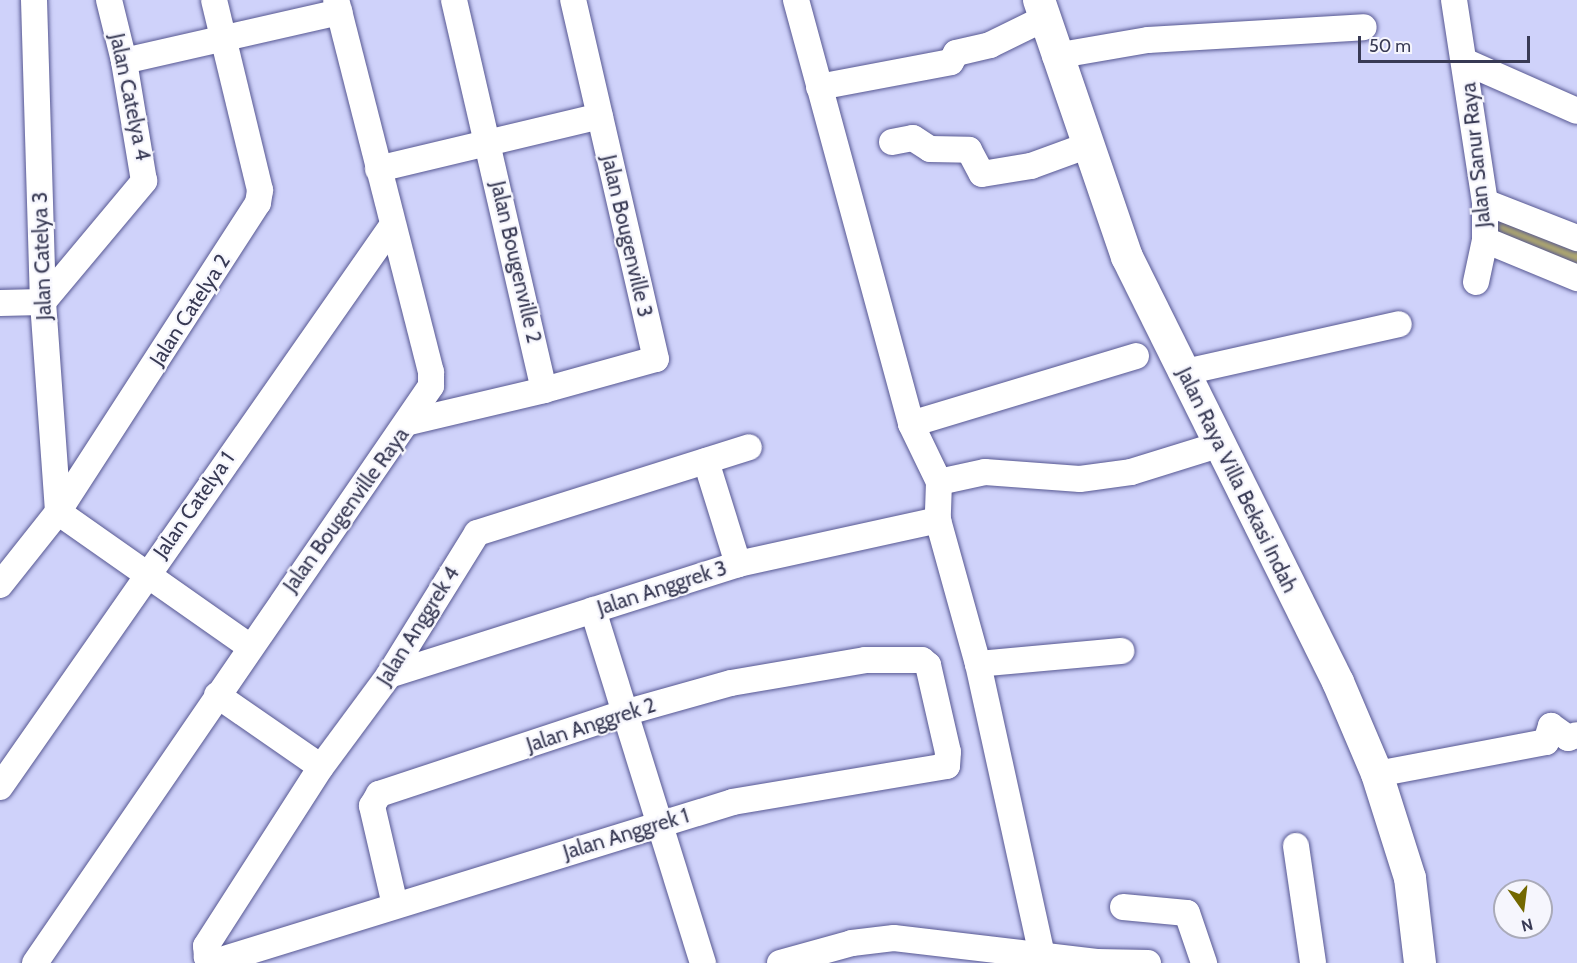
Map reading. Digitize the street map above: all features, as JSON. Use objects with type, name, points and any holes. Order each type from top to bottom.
[{"type":"main road","name":"Jalan Raya Villa Bekasi Indah","points":[[1041,10],[1054,56],[1127,257],[1338,682],[1377,774],[1410,878],[1420,963]]},
{"type":"street","name":"Jalan Catelya 3","points":[[34,0],[43,302],[58,512]]},
{"type":"street","name":"Jalan Catelya 4","points":[[43,302],[144,181],[124,61],[109,0]]},
{"type":"street","name":"Jalan Catelya 2","points":[[0,585],[58,512],[258,203],[260,190],[214,0]]},
{"type":"street","name":"Jalan Bougenville 2","points":[[454,0],[489,142],[544,390]]},
{"type":"street","name":"Jalan Bougenville 3","points":[[544,390],[664,357],[600,116],[573,0]]},
{"type":"street","points":[[796,0],[911,424],[939,482],[938,520],[978,664],[1042,956]]},
{"type":"street","name":"Jalan Sanur Raya","points":[[1454,0],[1466,62],[1485,202],[1485,240],[1476,282]]},
{"type":"street","points":[[124,61],[223,40],[337,6]]},
{"type":"street","name":"Jalan Bougenville Raya","points":[[35,963],[249,646],[426,398],[431,372],[337,6]]},
{"type":"street","points":[[819,87],[951,62],[956,52],[990,45],[1041,10]]},
{"type":"street","points":[[1054,56],[1148,40],[1364,27]]},
{"type":"street","points":[[1466,62],[1577,111]]},
{"type":"street","points":[[378,169],[600,116]]},
{"type":"street","points":[[892,142],[913,138],[930,149],[969,150],[982,174],[1031,166],[1086,146]]},
{"type":"street","points":[[1485,202],[1577,238]]},
{"type":"street","name":"Jalan Catelya 1","points":[[0,787],[144,576],[392,226]]},
{"type":"street","points":[[1485,240],[1577,278]]},
{"type":"street","points":[[0,303],[43,302]]},
{"type":"street","points":[[1185,372],[1399,324]]},
{"type":"street","points":[[911,424],[1136,356]]},
{"type":"street","points":[[409,422],[544,390]]},
{"type":"street","points":[[939,482],[985,472],[1080,479],[1131,472],[1221,444]]},
{"type":"street","name":"Jalan Anggrek 4","points":[[207,957],[206,946],[321,767],[389,675],[481,530],[749,447]]},
{"type":"street","points":[[706,461],[738,564]]},
{"type":"street","points":[[58,512],[144,576],[249,646]]},
{"type":"street","name":"Jalan Anggrek 3","points":[[389,675],[738,564],[938,520]]},
{"type":"street","points":[[593,610],[703,963]]},
{"type":"street","points":[[978,664],[1121,651]]},
{"type":"street","name":"Jalan Anggrek 2","points":[[395,905],[372,806],[376,797],[624,713],[805,668],[922,660]]},
{"type":"street","name":"Jalan Anggrek 1","points":[[207,957],[218,961],[658,824],[796,788],[944,768],[948,752],[928,664],[922,660]]},
{"type":"street","points":[[217,695],[321,767]]},
{"type":"street","points":[[1377,774],[1546,742],[1551,726],[1568,738],[1577,735]]},
{"type":"street","points":[[1296,846],[1313,963]]},
{"type":"street","points":[[1123,907],[1187,913],[1204,963]]},
{"type":"street","points":[[780,963],[852,944],[894,938],[1098,963],[1148,963]]},
{"type":"shaded area","points":[[1501,207],[1577,238],[1577,278],[1485,240]]}]
